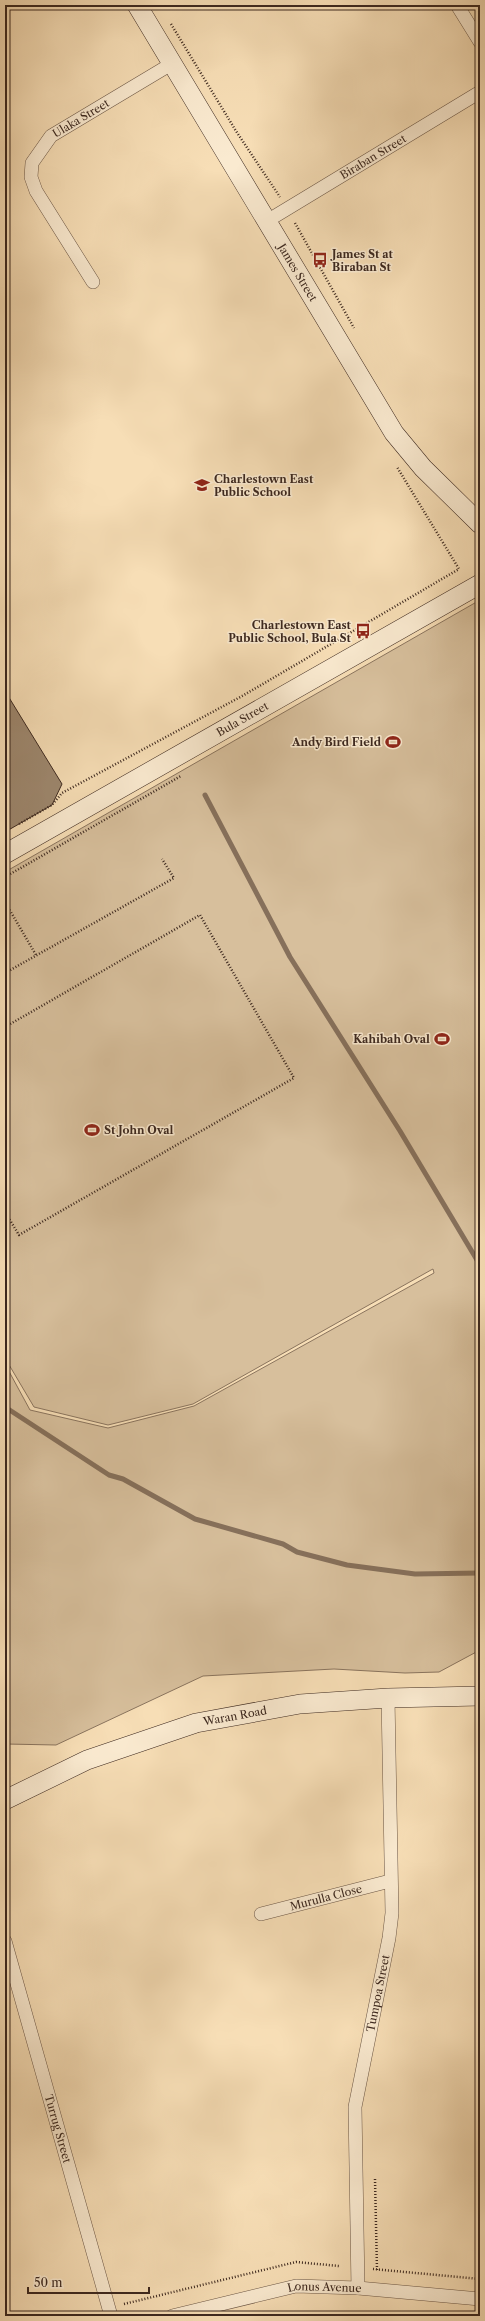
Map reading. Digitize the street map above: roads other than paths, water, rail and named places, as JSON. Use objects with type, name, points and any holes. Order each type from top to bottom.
[{"type":"street","name":"James Street","points":[[137,5],[394,433],[423,468],[480,524]]},
{"type":"street","points":[[457,5],[480,42]]},
{"type":"street","name":"Ulaka Street","points":[[93,282],[36,191],[31,177],[32,163],[51,136],[172,63]]},
{"type":"street","name":"Biraban Street","points":[[267,221],[480,92]]},
{"type":"street","name":"Bula Street","points":[[5,854],[480,584]]},
{"type":"street","name":"Waran Road","points":[[5,1800],[87,1760],[196,1723],[300,1704],[388,1698],[480,1696]]},
{"type":"street","name":"Tumpoa Street","points":[[358,2288],[355,2107],[390,1938],[392,1913],[390,1881],[388,1698]]},
{"type":"street","name":"Murulla Close","points":[[261,1914],[390,1881]]},
{"type":"street","name":"Turrug Street","points":[[5,1941],[111,2316]]},
{"type":"street","name":"Lonus Avenue","points":[[172,2316],[296,2286],[358,2288],[480,2299]]},
{"type":"waterway","points":[[205,795],[290,957],[400,1131],[480,1265]]},
{"type":"waterway","points":[[5,1407],[109,1475],[123,1479],[195,1519],[283,1544],[297,1552],[347,1565],[415,1574],[480,1573]]},
{"type":"place","name":"James St at Biraban St","points":[[320,260]]},
{"type":"place","name":"Charlestown East Public School","points":[[202,485]]},
{"type":"place","name":"Charlestown East Public School, Bula St","points":[[363,631]]},
{"type":"place","name":"Andy Bird Field","points":[[393,742]]},
{"type":"place","name":"Kahibah Oval","points":[[442,1039]]},
{"type":"place","name":"St John Oval","points":[[92,1130]]}]
